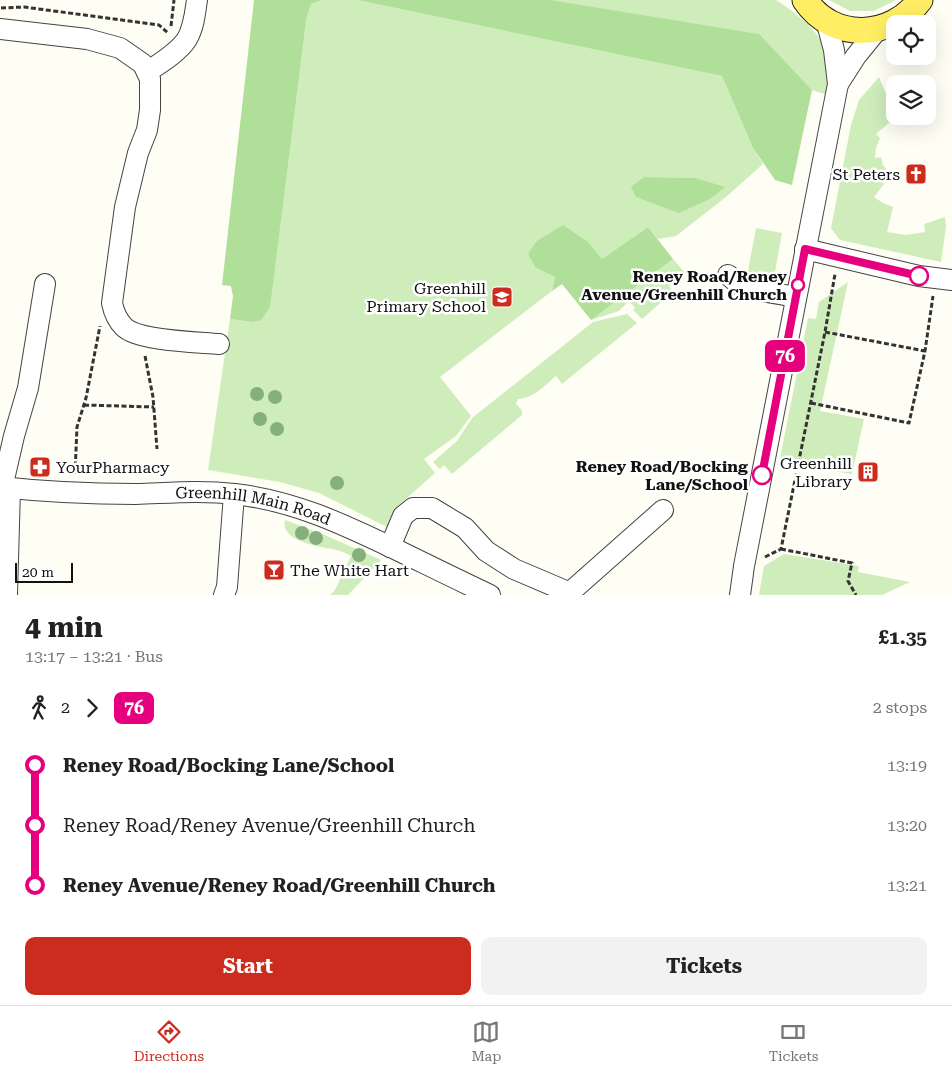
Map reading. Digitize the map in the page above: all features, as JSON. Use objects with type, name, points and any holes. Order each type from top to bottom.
[{"type":"main road","points":[[810,6],[842,28],[860,31],[878,29],[892,24],[904,17],[920,0]]},
{"type":"street","points":[[147,72],[165,61],[186,40],[193,22],[197,0]]},
{"type":"street","points":[[738,592],[838,84],[834,50],[810,6]]},
{"type":"street","points":[[0,29],[88,39],[120,48],[143,64],[150,79],[150,110],[147,130],[138,153],[125,207],[112,303],[115,316],[133,332],[219,344]]},
{"type":"street","points":[[838,84],[856,56],[878,29]]},
{"type":"street","points":[[805,249],[919,276],[944,279]]},
{"type":"street","points":[[728,275],[740,285],[751,289],[796,297]]},
{"type":"street","points":[[6,595],[4,488],[14,436],[28,388],[45,284]]},
{"type":"street","name":"Greenhill Main Road","points":[[4,488],[74,494],[184,492],[234,494],[273,501],[308,511],[356,530],[490,595]]},
{"type":"street","points":[[224,595],[227,587],[234,494]]},
{"type":"street","points":[[390,547],[403,516],[413,508],[432,508],[465,528],[486,551],[514,569],[568,594],[662,510]]},
{"type":"path","points":[[0,8],[24,8],[159,25],[170,35]]},
{"type":"path","points":[[781,549],[825,332],[837,256]]},
{"type":"path","points":[[811,403],[909,423],[925,350],[944,279]]},
{"type":"path","points":[[74,494],[77,427],[84,405],[101,318],[112,303]]},
{"type":"path","points":[[133,332],[154,407],[157,449]]},
{"type":"path","points":[[825,332],[925,350]]},
{"type":"path","points":[[84,405],[154,407]]},
{"type":"path","points":[[744,566],[781,549],[852,563],[848,581],[856,595]]},
{"type":"green space","points":[[254,0],[322,0],[311,4],[306,20],[270,307],[261,320],[253,322],[230,319],[233,296],[231,286],[222,285]]},
{"type":"green space","points":[[322,0],[357,0],[722,76],[753,148],[763,164],[726,197],[676,236],[658,239],[648,227],[602,259],[588,242],[536,268],[555,277],[552,291],[440,377],[471,416],[456,436],[424,459],[435,473],[398,506],[389,528],[319,493],[280,482],[208,470],[230,319],[253,322],[306,20],[311,4]],"holes":[[[644,177],[695,178],[632,187]]]},
{"type":"green space","points":[[357,0],[551,0],[759,34],[812,90],[792,185],[775,180],[753,148],[722,76]]},
{"type":"green space","points":[[550,0],[776,0],[808,24],[821,40],[828,57],[831,96],[812,90],[758,34]]},
{"type":"green space","points":[[829,0],[896,0],[874,11],[850,11]]},
{"type":"green space","points":[[879,77],[886,94],[887,125],[876,134],[880,138],[875,158],[881,157],[883,165],[887,170],[879,178],[884,184],[874,197],[893,207],[887,232],[906,235],[925,232],[924,224],[945,217],[946,227],[941,262],[840,240],[831,228],[851,125],[859,100]]},
{"type":"green space","points":[[644,177],[695,178],[725,187],[710,199],[679,213],[636,197],[631,187]]},
{"type":"green space","points":[[563,225],[588,242],[602,259],[648,227],[673,259],[591,320],[562,284],[552,291],[555,277],[536,268],[528,254],[537,241]]},
{"type":"green space","points":[[756,228],[782,233],[772,289],[749,281],[747,276]]},
{"type":"green space","points":[[673,259],[685,273],[669,286],[673,292],[642,319],[633,310],[635,308],[629,301],[619,311],[591,320]]},
{"type":"green space","points":[[848,282],[820,411],[864,419],[852,474],[779,463],[808,318],[816,319],[819,302]]},
{"type":"green space","points":[[627,314],[637,323],[562,384],[556,376],[534,394],[518,399],[516,404],[522,410],[522,415],[452,474],[444,465],[440,469],[433,462],[457,441],[472,418],[593,322]]},
{"type":"green space","points":[[285,520],[381,560],[348,595],[330,595],[335,590],[351,556],[339,550],[313,545],[295,538],[289,534],[285,527]]},
{"type":"green space","points":[[784,554],[859,566],[858,572],[910,582],[882,595],[759,595],[764,566]]},
{"type":"bus line","name":"76","points":[[762,475],[805,249],[919,276]]},
{"type":"place","name":"St Peters","points":[[916,174]]},
{"type":"place","name":"Reney Road/Reney Avenue/Greenhill Church","points":[[798,285]]},
{"type":"place","name":"Greenhill Primary School","points":[[502,297]]},
{"type":"place","name":"YourPharmacy","points":[[40,467]]},
{"type":"place","name":"Greenhill Library","points":[[868,472]]},
{"type":"place","name":"Reney Road/Bocking Lane/School","points":[[762,475]]},
{"type":"place","name":"The White Hart","points":[[274,570]]}]
